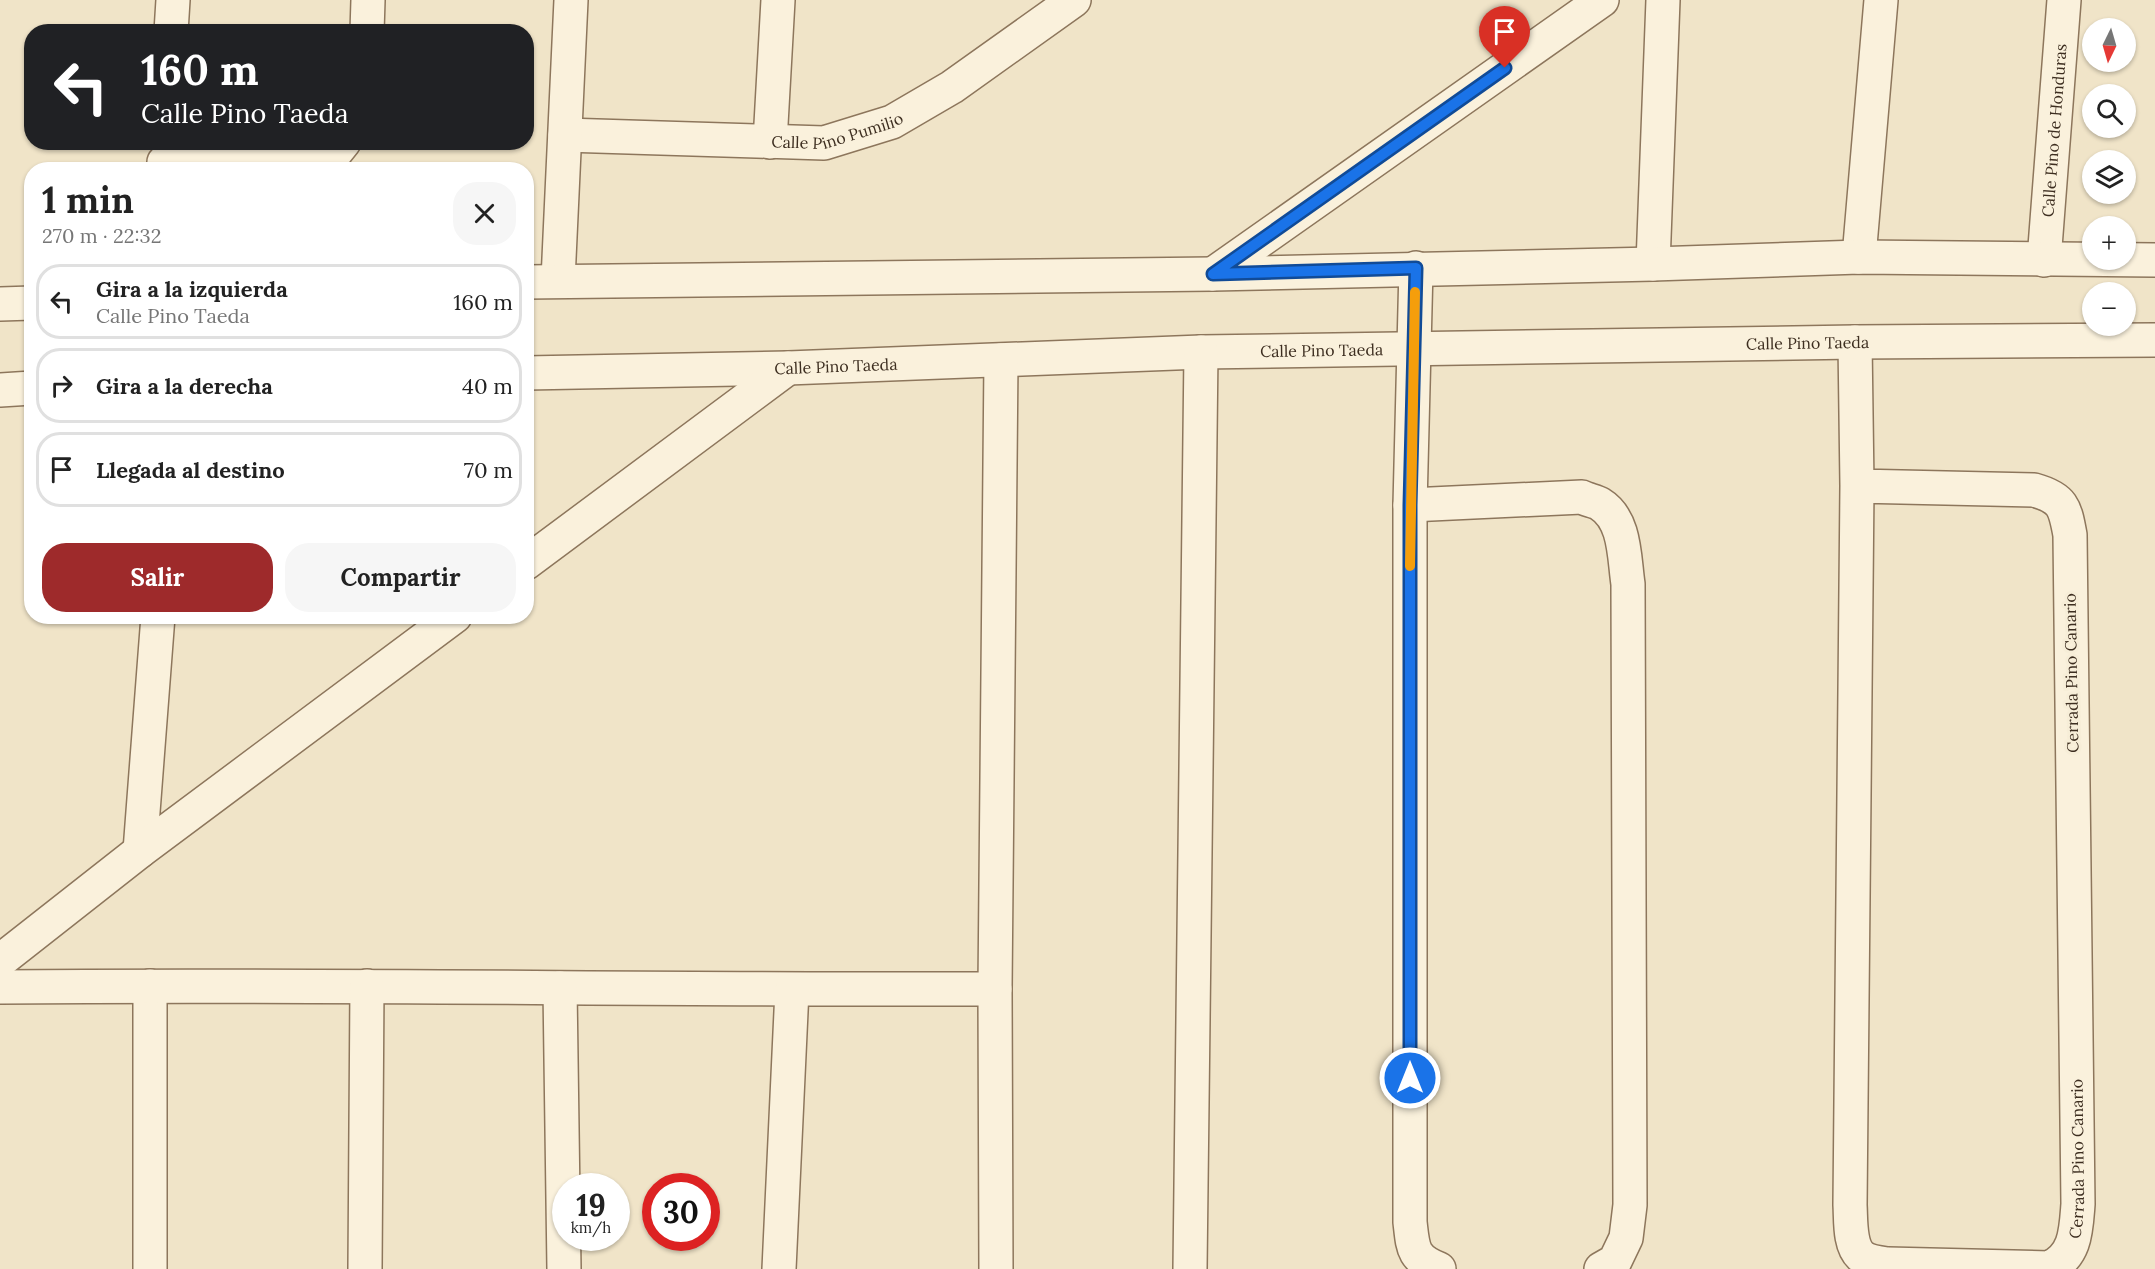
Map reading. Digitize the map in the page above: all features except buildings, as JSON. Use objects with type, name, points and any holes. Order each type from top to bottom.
[{"type":"street","points":[[172,24],[173,0]]},
{"type":"street","points":[[367,24],[368,0]]},
{"type":"street","points":[[571,0],[566,135],[542,281],[1213,274],[1653,264],[1859,256],[2155,260]]},
{"type":"street","points":[[770,142],[778,0]]},
{"type":"street","name":"Calle Pino Pumilio","points":[[566,135],[824,143],[892,122],[952,87],[1074,0]]},
{"type":"street","points":[[1213,274],[1602,0]]},
{"type":"street","points":[[1653,264],[1663,0]]},
{"type":"street","points":[[1859,256],[1881,0]]},
{"type":"street","name":"Calle Pino de Honduras","points":[[2044,260],[2064,0]]},
{"type":"street","points":[[307,162],[338,150]]},
{"type":"street","points":[[164,158],[255,162]]},
{"type":"street","points":[[1416,268],[1410,505],[1410,1222],[1414,1251],[1428,1264],[1439,1269]]},
{"type":"street","points":[[0,304],[24,303]]},
{"type":"street","name":"Calle Pino Taeda","points":[[534,373],[788,368],[1201,352],[2155,340]]},
{"type":"street","name":"Cerrada Pino Canario","points":[[1855,342],[1857,486],[1850,1205],[1853,1240],[1861,1256],[1888,1264],[2049,1268],[2060,1263],[2069,1252],[2075,1237],[2078,1204],[2070,536],[2066,512],[2059,501],[2049,494],[2034,490],[1857,486]]},
{"type":"street","points":[[1190,1269],[1201,352]]},
{"type":"street","points":[[996,1269],[995,989],[1000,360]]},
{"type":"street","points":[[534,557],[788,368]]},
{"type":"street","points":[[0,390],[24,388]]},
{"type":"street","points":[[1410,505],[1582,497],[1601,505],[1614,518],[1622,538],[1628,584],[1630,1205],[1626,1238],[1615,1261],[1601,1269]]},
{"type":"street","points":[[140,851],[157,624]]},
{"type":"street","points":[[0,961],[140,851],[444,624]]},
{"type":"street","points":[[150,986],[150,1269]]},
{"type":"street","points":[[365,1269],[367,986]]},
{"type":"street","points":[[0,987],[995,989]]},
{"type":"street","points":[[560,988],[564,1269]]},
{"type":"street","points":[[779,1269],[792,990]]},
{"type":"slow traffic","points":[[1410,566],[1415,292]]},
{"type":"route","points":[[1410,1078],[1410,505],[1416,268],[1213,274],[1505,68]]}]
